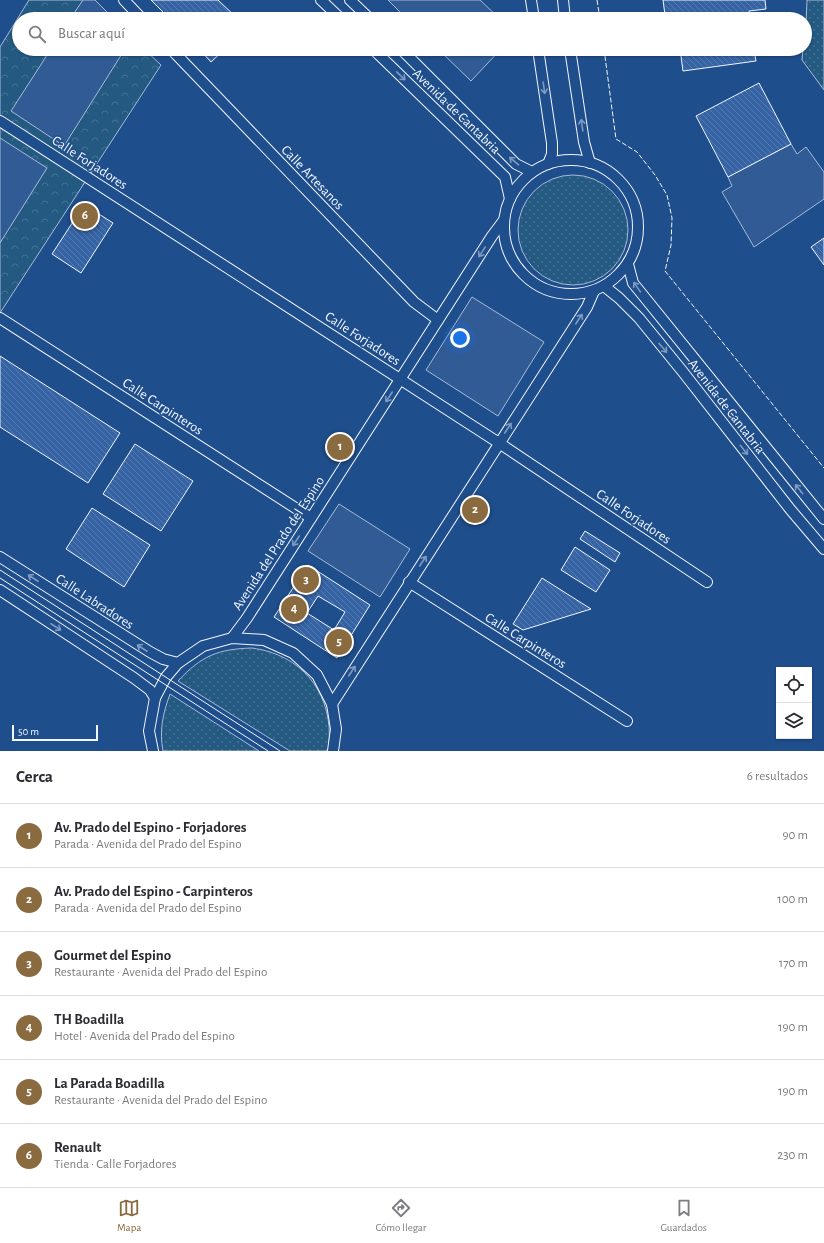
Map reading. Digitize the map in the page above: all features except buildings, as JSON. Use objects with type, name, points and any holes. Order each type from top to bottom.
[{"type":"street","points":[[124,0],[135,12]]},
{"type":"street","points":[[321,0],[334,12]]},
{"type":"street","points":[[350,0],[363,12]]},
{"type":"street","points":[[531,0],[533,12]]},
{"type":"street","points":[[562,0],[564,12]]},
{"type":"street","name":"Calle Artesanos","points":[[178,56],[414,302],[438,320]]},
{"type":"street","name":"Avenida de Cantabria","points":[[380,56],[505,177],[510,199]]},
{"type":"street","name":"Avenida de Cantabria","points":[[408,56],[516,164],[532,172]]},
{"type":"street","points":[[539,56],[552,142],[552,154],[548,164]]},
{"type":"street","points":[[571,56],[585,147],[590,163]]},
{"type":"street","name":"Calle Forjadores","points":[[0,121],[499,443],[707,582]]},
{"type":"street","points":[[569,160],[590,163],[607,171],[621,183],[631,198],[638,220],[637,239],[628,264],[615,278],[604,286],[594,291],[572,295],[546,290],[526,277],[512,260],[505,241],[504,220],[510,199],[532,172],[548,164],[569,160]]},
{"type":"street","name":"Avenida del Prado del Espino","points":[[232,638],[251,612],[492,236],[504,220]]},
{"type":"street","name":"Avenida de Cantabria","points":[[628,264],[633,283],[824,519]]},
{"type":"street","name":"Avenida de Cantabria","points":[[604,286],[619,298],[638,318],[684,372],[790,509],[824,549]]},
{"type":"street","points":[[332,704],[587,307],[594,291]]},
{"type":"street","name":"Calle Carpinteros","points":[[0,318],[311,518]]},
{"type":"street","name":"Calle Labradores","points":[[0,557],[150,652],[163,659],[178,663]]},
{"type":"street","name":"Calle Carpinteros","points":[[409,582],[627,721]]},
{"type":"street","points":[[0,590],[134,678],[150,690],[155,698]]},
{"type":"street","points":[[153,751],[149,731],[155,698],[162,682],[178,663],[203,646],[232,638],[264,640],[293,653],[317,675],[332,704],[336,729],[333,751]]},
{"type":"green space","points":[[29,0],[95,0],[107,12],[22,12]]},
{"type":"green space","points":[[807,0],[824,0],[824,90],[802,60],[802,56],[812,56],[812,12],[807,12]]},
{"type":"green space","points":[[12,28],[12,56],[151,56],[161,65],[0,313],[0,47]]},
{"type":"green space","points":[[573,175],[584,176],[594,180],[612,191],[623,209],[627,219],[627,241],[623,251],[612,269],[594,280],[584,284],[573,285],[562,284],[552,280],[534,269],[523,251],[519,241],[518,230],[519,219],[523,209],[534,191],[552,180],[562,176]]},
{"type":"green space","points":[[252,648],[268,651],[285,658],[299,667],[310,678],[318,690],[328,719],[328,751],[290,751],[178,681],[194,665],[211,656],[229,650]]},
{"type":"green space","points":[[170,694],[259,751],[163,751],[161,736],[162,722]]},
{"type":"shaded area","points":[[83,0],[95,0],[107,12],[75,12]]},
{"type":"shaded area","points":[[388,0],[480,0],[493,12],[400,12]]},
{"type":"shaded area","points":[[46,56],[121,56],[64,146],[11,111]]},
{"type":"shaded area","points":[[445,56],[494,56],[471,81]]},
{"type":"shaded area","points":[[0,138],[47,168],[0,243]]},
{"type":"shaded area","points":[[791,144],[797,154],[806,147],[824,172],[824,199],[754,247],[722,192],[732,186],[728,177]]},
{"type":"shaded area","points":[[472,297],[544,342],[498,416],[426,370]]},
{"type":"shaded area","points":[[339,504],[410,549],[380,597],[308,551]]},
{"type":"tram line","points":[[0,570],[280,751]]},
{"type":"tram line","points":[[0,578],[268,751]]},
{"type":"fence","points":[[597,0],[599,12]]},
{"type":"fence","points":[[605,56],[616,139],[637,152],[655,175],[667,195],[672,218],[671,245],[665,271],[824,468]]},
{"type":"place","name":"Renault","points":[[85,216]]},
{"type":"place","name":"Av. Prado del Espino - Forjadores","points":[[340,447]]},
{"type":"place","name":"Av. Prado del Espino - Carpinteros","points":[[475,510]]},
{"type":"place","name":"Gourmet del Espino","points":[[306,580]]},
{"type":"place","name":"TH Boadilla","points":[[294,609]]},
{"type":"place","name":"La Parada Boadilla","points":[[339,642]]}]
